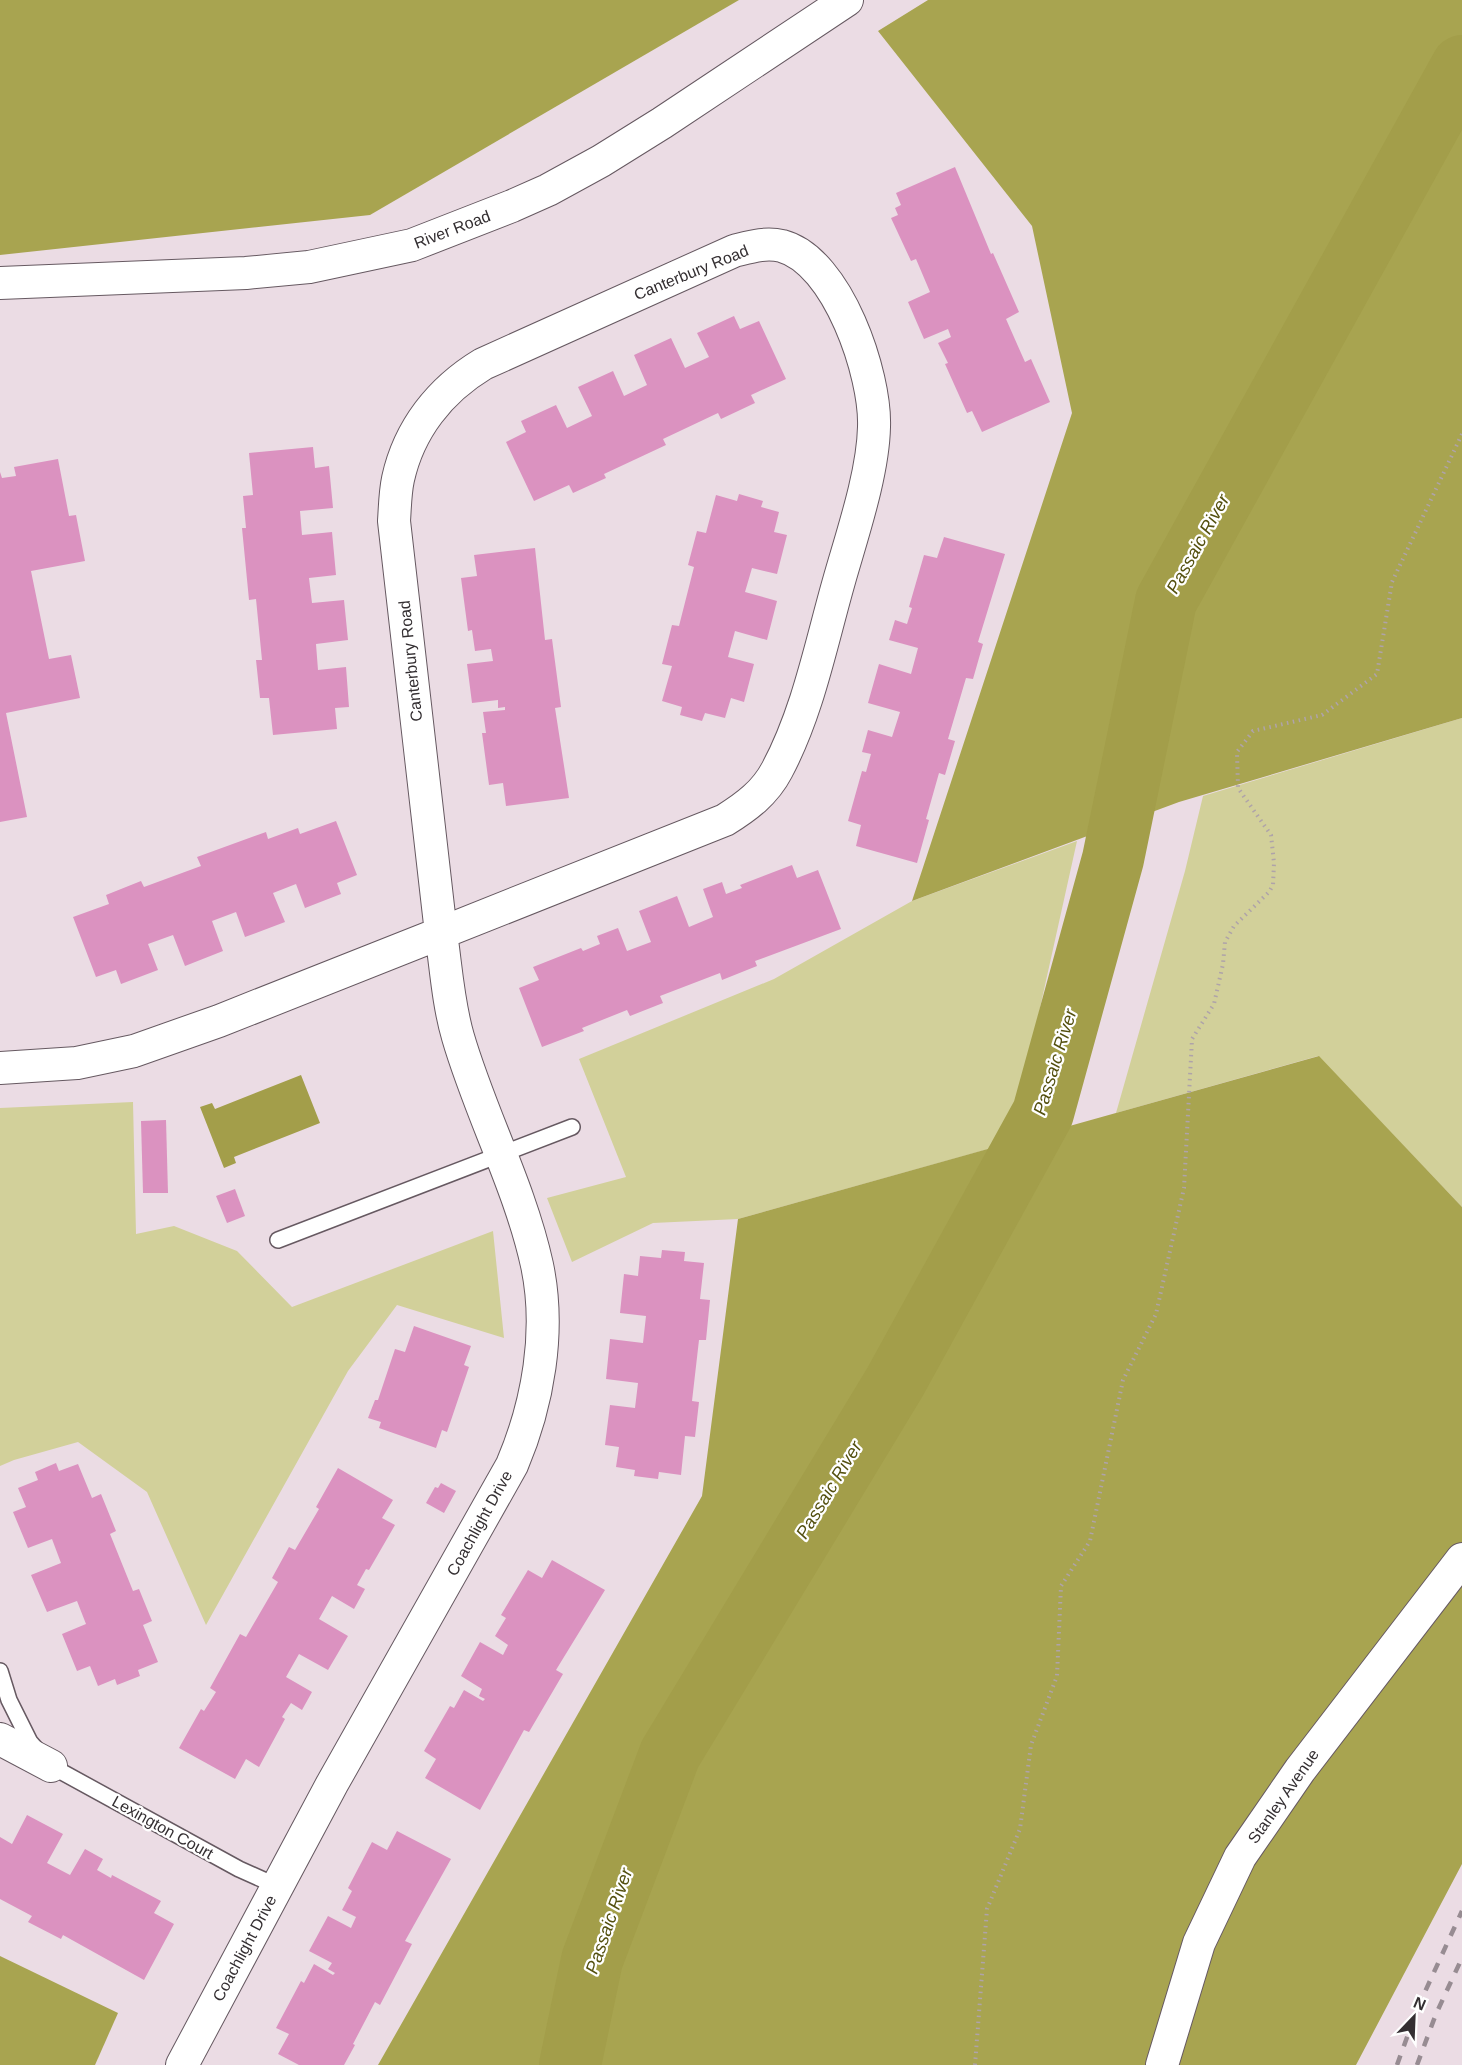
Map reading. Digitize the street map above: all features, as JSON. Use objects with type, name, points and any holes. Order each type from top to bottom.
[{"type":"street","name":"River Road","points":[[0,284],[246,273],[309,267],[412,245],[512,207],[601,161],[663,123],[847,0]]},
{"type":"street","name":"Canterbury Road","points":[[0,1068],[77,1063],[134,1051],[219,1021],[441,933],[725,820],[762,793],[777,772],[802,711],[860,504],[871,454],[874,426],[872,397],[863,356],[836,293],[811,261],[784,247],[766,244],[734,251],[494,359],[463,376],[435,402],[425,415],[404,459],[398,482],[394,521],[441,933]]},
{"type":"street","name":"Coachlight Drive","points":[[182,2065],[332,1784],[512,1466],[522,1443],[533,1406],[540,1350],[542,1296],[537,1264],[514,1190],[472,1082],[457,1034],[441,933]]},
{"type":"street","name":"Stanley Avenue","points":[[1162,2065],[1199,1943],[1240,1857],[1300,1770],[1462,1559]]},
{"type":"street","name":"Lexington Court","points":[[0,1739],[51,1766]]},
{"type":"lane","points":[[278,1240],[572,1126]]},
{"type":"lane","name":"Lexington Court","points":[[0,1671],[9,1700],[30,1742],[51,1766],[239,1869],[277,1886]]},
{"type":"path","points":[[975,2065],[987,1909],[1020,1829],[1031,1745],[1057,1676],[1061,1586],[1090,1541],[1123,1380],[1156,1314],[1184,1188],[1192,1039],[1214,1004],[1223,964],[1225,942],[1234,926],[1269,892],[1273,885],[1274,863],[1271,834],[1238,788],[1237,752],[1253,731],[1322,715],[1377,674],[1392,582],[1462,434]]},
{"type":"shaded area","points":[[0,0],[739,0],[370,215],[0,255]]},
{"type":"shaded area","points":[[928,0],[1462,0],[1462,718],[1179,802],[912,901],[1072,413],[1032,226],[878,31]]},
{"type":"shaded area","points":[[1462,718],[1462,1207],[1318,1056],[1116,1113],[1185,871],[1203,796]]},
{"type":"shaded area","points":[[1077,841],[1010,1143],[738,1219],[653,1223],[572,1262],[547,1198],[626,1177],[579,1059],[774,979],[912,901]]},
{"type":"shaded area","points":[[1319,1056],[1462,1207],[1462,1864],[1356,2065],[378,2065],[702,1496],[738,1219]]},
{"type":"shaded area","points":[[301,1075],[320,1123],[234,1157],[236,1163],[224,1168],[200,1107],[212,1103],[215,1109]]},
{"type":"shaded area","points":[[133,1102],[136,1234],[174,1226],[237,1251],[292,1307],[493,1231],[504,1338],[397,1305],[348,1371],[206,1625],[147,1492],[78,1442],[0,1466],[0,1108]]},
{"type":"shaded area","points":[[0,1956],[118,2013],[95,2065],[0,2065]]},
{"type":"building","points":[[955,167],[991,254],[993,253],[1019,312],[1006,319],[1025,362],[1031,359],[1050,402],[982,432],[972,411],[967,413],[938,343],[951,337],[948,329],[924,339],[908,302],[930,292],[916,259],[911,261],[891,218],[898,215],[895,208],[901,205],[896,193]]},
{"type":"building","points":[[734,316],[740,329],[759,321],[786,379],[751,395],[755,403],[721,419],[718,413],[663,439],[666,445],[604,474],[606,478],[573,493],[569,485],[534,501],[506,442],[526,432],[521,421],[556,405],[567,428],[592,416],[578,387],[613,371],[624,396],[647,385],[634,355],[671,338],[685,368],[709,357],[697,333]]},
{"type":"building","points":[[313,447],[315,468],[329,466],[333,508],[300,511],[302,535],[332,532],[336,575],[309,578],[312,603],[344,600],[348,640],[316,644],[318,670],[346,667],[349,707],[335,708],[337,729],[273,735],[269,698],[260,698],[256,660],[262,660],[256,599],[249,600],[242,528],[246,528],[243,496],[253,495],[249,453]]},
{"type":"building","points":[[58,459],[69,516],[76,515],[85,561],[31,571],[49,659],[71,655],[80,698],[6,713],[27,817],[0,822],[0,472],[2,478],[16,476],[14,467]]},
{"type":"building","points":[[739,494],[763,501],[761,507],[779,512],[774,532],[787,535],[777,574],[752,568],[745,592],[777,601],[767,640],[735,631],[728,657],[754,664],[744,702],[731,698],[725,718],[705,713],[702,721],[680,715],[682,707],[662,701],[672,666],[662,664],[672,625],[679,626],[694,567],[688,565],[697,531],[706,533],[716,495],[737,501]]},
{"type":"building","points":[[944,537],[1005,554],[978,642],[983,644],[973,679],[966,678],[948,739],[955,741],[945,775],[939,773],[917,863],[856,846],[861,825],[848,821],[862,771],[866,772],[871,754],[862,752],[868,730],[892,737],[900,712],[868,703],[879,664],[911,674],[918,648],[889,640],[895,620],[907,624],[912,608],[909,607],[924,555],[937,558]]},
{"type":"building","points":[[535,548],[545,640],[552,639],[561,707],[555,708],[569,798],[506,806],[503,783],[489,785],[482,733],[486,733],[483,712],[505,710],[505,707],[498,708],[498,700],[472,703],[467,664],[493,661],[491,649],[475,651],[472,630],[468,631],[461,578],[477,576],[474,555]]},
{"type":"building","points":[[336,821],[357,875],[337,883],[341,894],[305,908],[296,884],[273,893],[285,922],[245,937],[236,912],[212,921],[223,951],[185,966],[173,935],[148,944],[158,970],[121,984],[116,970],[96,977],[73,917],[109,904],[106,895],[141,881],[144,887],[201,866],[197,857],[266,832],[268,839],[298,828],[300,834]]},
{"type":"building","points":[[792,865],[797,878],[818,870],[841,929],[755,961],[757,966],[722,980],[720,973],[660,996],[663,1003],[630,1016],[627,1010],[582,1028],[584,1031],[542,1047],[519,988],[539,980],[533,967],[581,948],[583,951],[600,944],[597,936],[618,928],[627,951],[651,942],[639,911],[677,896],[689,927],[713,917],[703,889],[722,882],[726,894],[742,888],[740,885]]},
{"type":"building","points":[[166,1120],[168,1193],[143,1193],[141,1121]]},
{"type":"building","points":[[235,1189],[245,1216],[227,1223],[216,1196]]},
{"type":"building","points":[[662,1250],[685,1252],[684,1261],[704,1263],[700,1299],[710,1300],[706,1340],[699,1340],[692,1401],[699,1402],[695,1437],[685,1436],[681,1475],[659,1472],[658,1479],[634,1476],[635,1470],[616,1467],[619,1447],[605,1445],[610,1405],[635,1408],[638,1383],[606,1379],[610,1339],[643,1343],[646,1316],[620,1313],[624,1274],[638,1276],[640,1256],[661,1258]]},
{"type":"building","points":[[414,1326],[471,1346],[464,1365],[469,1367],[447,1432],[442,1430],[436,1448],[379,1428],[381,1422],[368,1418],[375,1400],[378,1400],[395,1349],[405,1352]]},
{"type":"building","points":[[56,1463],[59,1471],[78,1464],[92,1498],[101,1494],[116,1531],[110,1534],[133,1591],[139,1589],[152,1621],[143,1625],[158,1662],[138,1670],[140,1676],[117,1685],[115,1679],[98,1686],[90,1666],[77,1671],[62,1634],[86,1624],[77,1601],[47,1612],[31,1575],[61,1563],[52,1539],[28,1548],[13,1512],[26,1507],[18,1488],[38,1480],[35,1472]]},
{"type":"building","points":[[338,1468],[393,1500],[382,1518],[395,1525],[369,1570],[366,1569],[357,1585],[365,1589],[354,1609],[332,1596],[319,1619],[348,1636],[328,1670],[299,1654],[286,1677],[312,1692],[302,1710],[291,1703],[259,1767],[246,1759],[235,1779],[179,1748],[201,1709],[204,1711],[216,1692],[210,1688],[240,1634],[246,1637],[278,1582],[272,1578],[289,1547],[295,1550],[319,1509],[316,1507]]},
{"type":"building","points":[[441,1483],[456,1491],[444,1513],[426,1503],[435,1487],[438,1488]]},
{"type":"building","points":[[552,1560],[605,1590],[556,1670],[563,1674],[529,1732],[524,1730],[480,1810],[425,1778],[436,1759],[424,1751],[450,1706],[454,1708],[464,1690],[483,1701],[485,1699],[479,1696],[482,1689],[461,1676],[480,1642],[503,1655],[508,1645],[495,1636],[506,1618],[501,1615],[528,1570],[542,1578]]},
{"type":"building","points":[[27,1815],[63,1834],[47,1863],[70,1875],[85,1849],[103,1859],[97,1870],[111,1878],[112,1875],[161,1901],[154,1913],[174,1924],[144,1980],[63,1935],[61,1939],[28,1922],[32,1916],[0,1899],[0,1837],[12,1844]]},
{"type":"building","points":[[397,1831],[451,1859],[405,1941],[412,1944],[380,2005],[375,2002],[344,2065],[299,2065],[278,2054],[289,2034],[276,2028],[301,1981],[304,1983],[314,1964],[333,1975],[335,1973],[328,1969],[332,1963],[309,1951],[328,1916],[351,1928],[356,1917],[342,1910],[352,1891],[348,1888],[372,1842],[387,1850]]},
{"type":"waterway","name":"Passaic River","points":[[570,2065],[592,1960],[670,1754],[895,1382],[1043,1113],[1113,859],[1166,601],[1462,66]]},
{"type":"railway","points":[[1397,2065],[1418,2007],[1462,1911]]},
{"type":"railway","points":[[1417,2065],[1436,2014],[1462,1958]]}]
